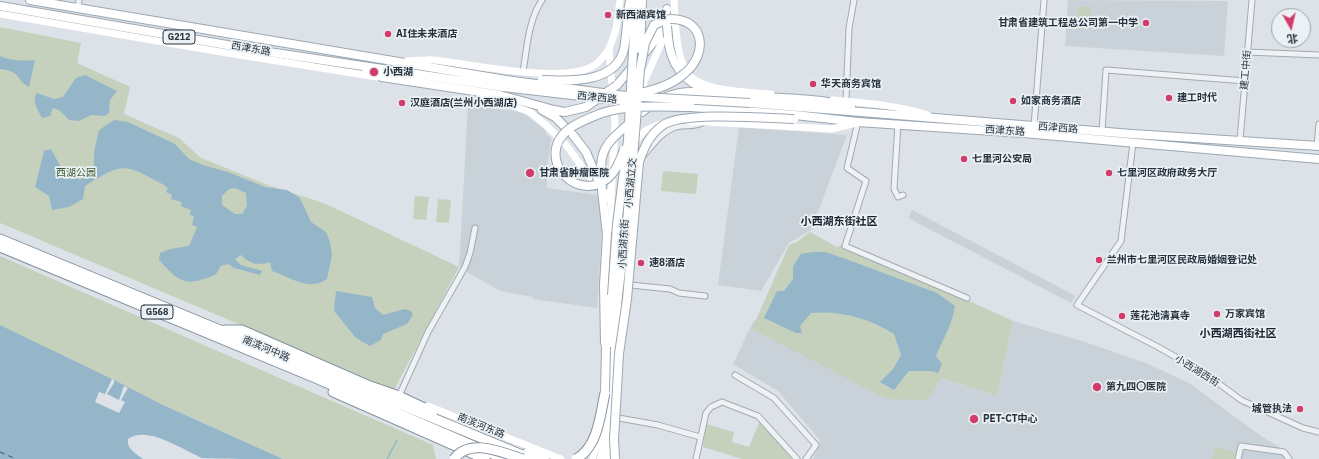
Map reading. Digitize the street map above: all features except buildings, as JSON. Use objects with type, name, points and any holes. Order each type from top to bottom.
[{"type":"highway","name":"南滨河中路","points":[[0,238],[532,459]]},
{"type":"highway","name":"南滨河中路","points":[[0,247],[314,377],[504,459]]},
{"type":"highway","points":[[219,330],[242,330],[370,386],[399,396],[546,459]]},
{"type":"highway","points":[[314,377],[321,386],[377,413],[485,459]]},
{"type":"highway","points":[[576,459],[590,448],[594,440],[608,390]]},
{"type":"highway","points":[[454,459],[460,452],[467,449],[490,448],[523,459]]},
{"type":"main road","name":"西津东路","points":[[30,0],[79,4],[455,71],[504,83]]},
{"type":"main road","points":[[455,71],[556,81],[601,76],[611,69],[619,60],[624,50],[630,0]]},
{"type":"main road","points":[[601,459],[608,390],[617,224],[628,140],[636,0]]},
{"type":"main road","points":[[640,70],[640,27],[642,0]]},
{"type":"main road","points":[[666,0],[668,37],[673,62],[690,82],[721,96]]},
{"type":"main road","name":"西津东路","points":[[0,6],[358,66],[504,83]]},
{"type":"main road","points":[[358,66],[382,78],[500,95],[565,112],[586,107],[604,96],[617,85],[654,44],[658,37],[667,9]]},
{"type":"main road","points":[[625,96],[669,84],[686,73],[700,54],[700,44],[697,32],[684,21],[670,19],[654,25],[645,43],[640,70]]},
{"type":"main road","name":"小西湖立交","points":[[608,390],[631,187],[640,70]]},
{"type":"main road","name":"西津西路","points":[[504,83],[625,96],[750,103],[1034,126],[1318,146]]},
{"type":"main road","name":"西津西路","points":[[504,83],[590,98],[691,107]]},
{"type":"main road","points":[[608,459],[608,390],[604,292],[607,235],[600,167],[601,156],[605,146],[651,105],[671,96],[692,92],[721,96],[828,103],[870,113]]},
{"type":"main road","points":[[529,103],[555,117],[573,135],[586,152],[602,190]]},
{"type":"main road","points":[[628,140],[612,174],[603,182],[595,185],[582,186],[571,182],[560,173],[556,162],[557,148],[561,138],[569,129],[603,113],[635,107],[691,107],[795,117]]},
{"type":"main road","points":[[614,459],[613,418],[619,354],[627,299],[639,162],[644,145],[655,131],[664,124],[688,117],[795,117]]},
{"type":"main road","name":"西津东路","points":[[795,117],[858,122],[898,123],[1319,160]]},
{"type":"main road","points":[[613,418],[608,390],[619,354]]},
{"type":"street","points":[[523,72],[532,21],[536,9],[542,0]]},
{"type":"street","points":[[620,0],[616,29],[609,49],[615,124],[611,202],[626,202]]},
{"type":"street","points":[[674,0],[674,15],[682,64],[689,76],[699,82],[718,88],[741,92],[846,101],[912,110],[935,118]]},
{"type":"street","points":[[846,101],[849,28],[854,0]]},
{"type":"street","points":[[1034,126],[1044,0]]},
{"type":"street","name":"建工中街","points":[[1240,140],[1252,0]]},
{"type":"street","name":"西津东路","points":[[0,14],[215,52],[382,78]]},
{"type":"street","points":[[631,149],[644,82],[674,15]]},
{"type":"street","name":"西津东路","points":[[399,62],[432,59],[523,72],[549,73],[577,70],[594,66],[603,58],[609,49]]},
{"type":"street","points":[[1247,52],[1319,55]]},
{"type":"street","points":[[1102,131],[1106,70],[1245,81]]},
{"type":"street","points":[[721,96],[741,92]]},
{"type":"street","name":"小西湖东街","points":[[478,93],[530,112],[547,126],[593,180],[605,191],[611,202],[614,222],[605,373],[593,459]]},
{"type":"street","name":"小西湖东街","points":[[608,459],[613,418],[628,174],[631,149],[640,133],[650,128],[679,120],[832,129],[858,122]]},
{"type":"street","points":[[593,180],[604,184],[616,183],[628,174],[663,134],[677,127],[698,126],[705,122]]},
{"type":"street","points":[[858,122],[847,168],[866,181],[844,246],[967,298]]},
{"type":"street","points":[[898,123],[894,189],[898,197],[904,194]]},
{"type":"street","points":[[1318,146],[1319,124]]},
{"type":"street","name":"小西湖西街","points":[[1133,143],[1121,241],[1077,305],[1206,374],[1241,400],[1303,428],[1319,432]]},
{"type":"street","points":[[399,396],[422,344],[465,267],[476,228]]},
{"type":"street","points":[[622,284],[670,289],[679,293],[705,296]]},
{"type":"street","points":[[735,375],[774,398],[816,445],[806,459]]},
{"type":"street","name":"南滨河东路","points":[[399,396],[450,414],[561,459]]},
{"type":"street","points":[[696,459],[706,413],[711,407],[722,402],[758,416],[796,459]]},
{"type":"street","points":[[613,418],[658,425],[700,437]]},
{"type":"street","points":[[1238,459],[1241,446],[1284,452],[1289,459]]},
{"type":"shaded area","name":"甘肃省建筑工程总公司第一中学","points":[[1068,0],[1228,1],[1224,56],[1065,46]]},
{"type":"shaded area","points":[[468,105],[522,112],[546,131],[546,134],[551,138],[547,168],[547,188],[598,195],[602,227],[597,308],[533,299],[533,297],[500,291],[459,267]]},
{"type":"shaded area","points":[[739,127],[847,135],[811,230],[789,243],[761,291],[718,285]]},
{"type":"shaded area","points":[[912,210],[1076,296],[1071,303],[908,218]]},
{"type":"shaded area","name":"第九四〇医院","points":[[754,320],[835,361],[940,378],[997,396],[1013,321],[1085,342],[1148,364],[1189,383],[1261,436],[1289,453],[1290,459],[813,459],[820,440],[778,391],[733,364]]},
{"type":"green space","points":[[1078,6],[1091,7],[1090,30],[1077,29]]},
{"type":"green space","name":"西湖公园","points":[[0,27],[81,43],[77,63],[130,87],[124,114],[179,138],[201,158],[268,185],[326,204],[459,267],[394,390],[0,223]]},
{"type":"green space","points":[[663,171],[698,174],[696,194],[661,191]]},
{"type":"green space","points":[[415,196],[429,197],[426,220],[413,219]]},
{"type":"green space","points":[[438,199],[451,200],[449,223],[436,222]]},
{"type":"green space","points":[[810,232],[837,247],[844,244],[1013,321],[997,396],[941,378],[928,400],[887,399],[752,329],[789,245],[797,242]]},
{"type":"green space","points":[[0,256],[433,445],[436,459],[283,459],[161,404],[0,325]]},
{"type":"green space","points":[[760,421],[792,459],[742,459],[703,447],[706,424],[734,432],[732,442],[749,447]]},
{"type":"green space","points":[[1215,447],[1236,452],[1235,459],[1212,459]]},
{"type":"water","points":[[0,56],[8,59],[35,60],[29,87],[15,73],[0,69]]},
{"type":"water","points":[[85,75],[117,91],[110,100],[109,113],[105,116],[91,115],[79,121],[69,120],[59,110],[53,108],[50,116],[42,118],[35,102],[35,96],[37,93],[54,99],[63,97],[76,78]]},
{"type":"water","points":[[114,120],[128,122],[175,144],[189,159],[203,165],[228,172],[265,187],[287,190],[300,198],[311,222],[326,232],[330,242],[332,255],[327,279],[320,283],[306,284],[272,271],[270,262],[258,264],[251,262],[241,255],[235,259],[241,265],[262,271],[260,275],[234,268],[229,264],[220,266],[216,274],[198,281],[191,282],[180,279],[170,272],[159,260],[160,253],[170,249],[189,246],[197,227],[192,225],[194,216],[190,215],[191,210],[181,206],[182,202],[171,199],[172,195],[166,192],[168,188],[132,169],[124,168],[109,172],[85,186],[83,199],[69,207],[52,210],[49,196],[35,187],[44,151],[51,149],[62,169],[80,180],[94,171],[94,152],[99,130]],"holes":[[[235,188],[246,193],[247,206],[242,214],[235,214],[222,205],[222,196],[229,189]]]},
{"type":"water","points":[[825,252],[937,293],[955,306],[950,326],[936,356],[942,364],[938,373],[931,371],[909,371],[894,390],[880,382],[893,369],[901,355],[894,334],[885,328],[854,316],[822,312],[811,313],[800,326],[802,333],[796,333],[764,318],[777,291],[784,291],[793,279],[793,266],[801,254]]},
{"type":"water","points":[[336,291],[372,297],[375,308],[383,315],[405,309],[411,311],[413,315],[407,324],[383,334],[381,340],[370,346],[356,338],[334,311]]},
{"type":"water","points":[[0,325],[161,404],[283,459],[202,458],[165,440],[145,435],[136,435],[128,439],[128,442],[130,448],[143,459],[0,459]]},
{"type":"pier","points":[[112,379],[114,380],[114,383],[107,394],[119,400],[124,386],[128,388],[121,400],[125,402],[119,413],[95,402],[99,392],[105,394]]},
{"type":"waterway","points":[[387,459],[397,440]]},
{"type":"ferry route","points":[[0,452],[16,459]]},
{"type":"place","name":"新西湖宾馆","points":[[608,15]]},
{"type":"place","name":"甘肃省建筑工程总公司第一中学","points":[[1146,23]]},
{"type":"place","name":"AI住未来酒店","points":[[388,34]]},
{"type":"place","name":"小西湖","points":[[374,72]]},
{"type":"place","name":"华天商务宾馆","points":[[813,84]]},
{"type":"place","name":"建工时代","points":[[1169,98]]},
{"type":"place","name":"如家商务酒店","points":[[1013,101]]},
{"type":"place","name":"汉庭酒店(兰州小西湖店)","points":[[402,103]]},
{"type":"place","name":"七里河公安局","points":[[964,159]]},
{"type":"place","name":"甘肃省肿瘤医院","points":[[530,173]]},
{"type":"place","name":"七里河区政府政务大厅","points":[[1109,173]]},
{"type":"place","name":"兰州市七里河区民政局婚姻登记处","points":[[1099,260]]},
{"type":"place","name":"速8酒店","points":[[641,263]]},
{"type":"place","name":"万家宾馆","points":[[1217,314]]},
{"type":"place","name":"莲花池清真寺","points":[[1122,316]]},
{"type":"place","name":"第九四〇医院","points":[[1097,387]]},
{"type":"place","name":"城管执法","points":[[1300,409]]},
{"type":"place","name":"PET-CT中心","points":[[974,419]]},
{"type":"district","name":"小西湖东街社区","points":[[839,222]]},
{"type":"district","name":"小西湖西街社区","points":[[1238,334]]}]
